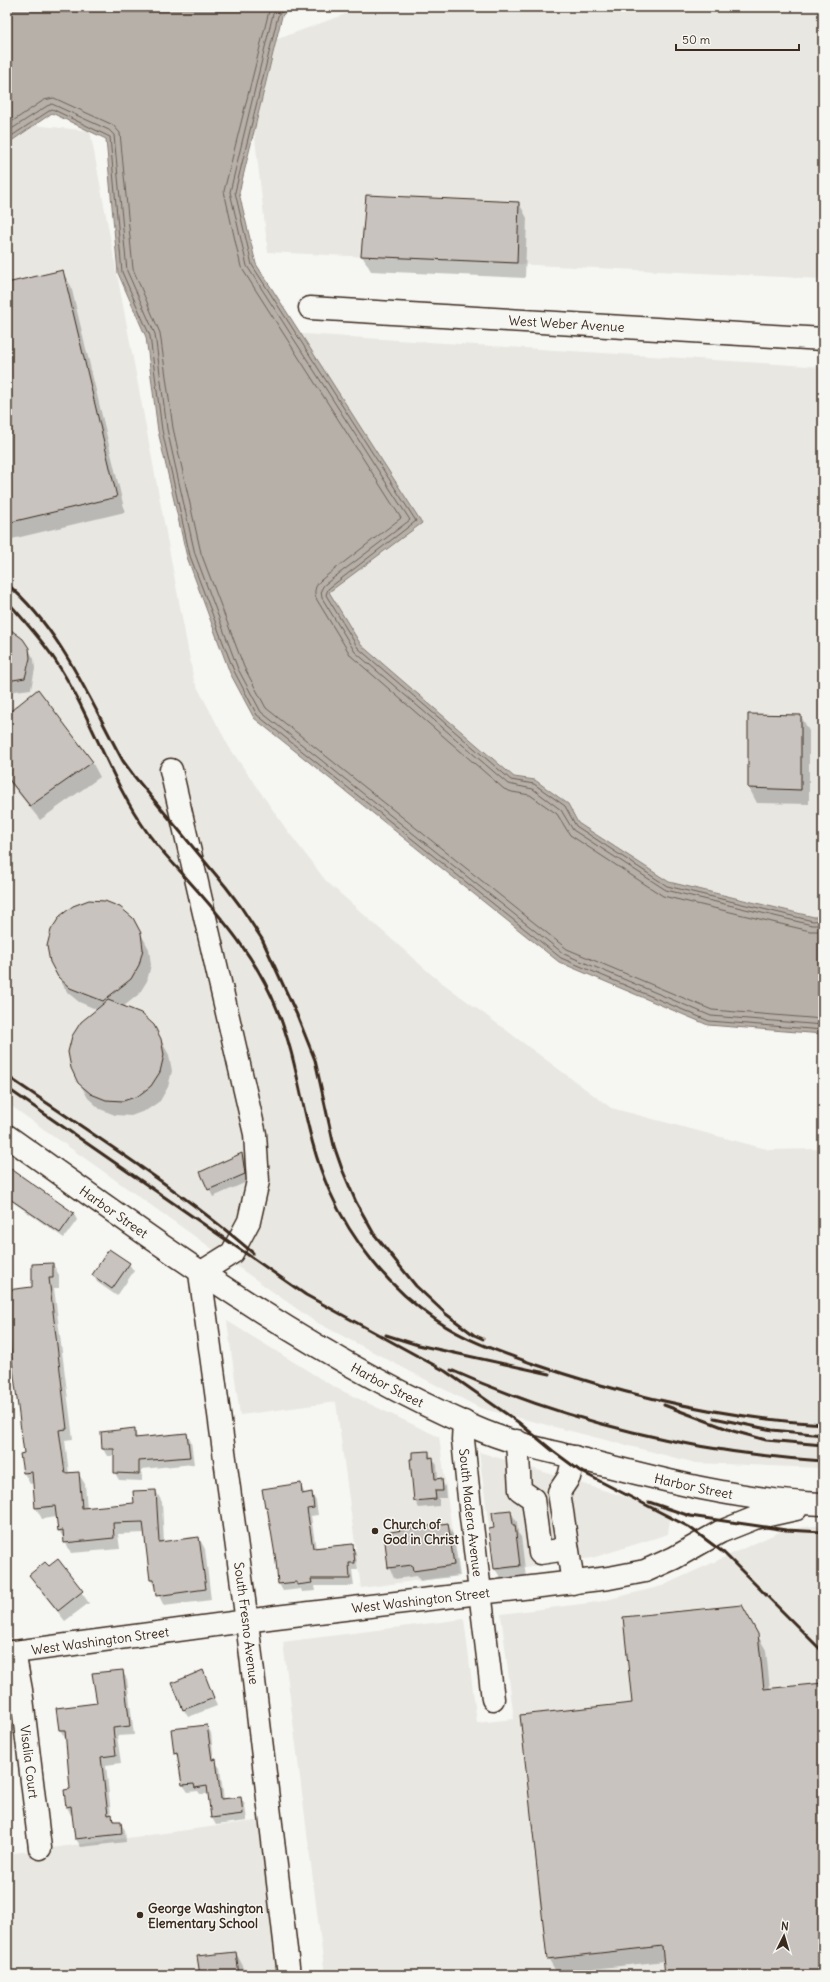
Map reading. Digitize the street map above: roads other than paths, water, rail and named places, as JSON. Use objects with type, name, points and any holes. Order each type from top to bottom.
[{"type":"street","name":"West Weber Avenue","points":[[310,308],[823,339]]},
{"type":"street","points":[[171,770],[255,1134],[258,1181],[249,1221],[232,1253],[200,1273]]},
{"type":"street","name":"Harbor Street","points":[[7,1136],[200,1273],[394,1389],[477,1428],[574,1457],[692,1486],[781,1502],[823,1504]]},
{"type":"street","name":"South Fresno Avenue","points":[[200,1273],[247,1622],[288,1975]]},
{"type":"street","name":"South Madera Avenue","points":[[464,1422],[463,1440],[494,1699]]},
{"type":"street","points":[[517,1441],[520,1490],[533,1499],[540,1553],[567,1550]]},
{"type":"street","points":[[573,1583],[559,1492],[569,1477],[574,1457]]},
{"type":"street","name":"West Washington Street","points":[[10,1652],[609,1578],[645,1570],[674,1558],[720,1532],[755,1518],[790,1509],[823,1504]]},
{"type":"street","name":"Visalia Court","points":[[10,1652],[21,1690],[40,1848]]},
{"type":"water","points":[[7,7],[290,7],[282,16],[239,193],[256,264],[422,523],[329,592],[361,645],[514,777],[535,780],[568,804],[578,823],[669,882],[814,917],[823,916],[823,1034],[708,1025],[559,962],[254,718],[230,673],[187,557],[158,431],[146,337],[118,273],[106,139],[52,113],[7,144]]},
{"type":"railway","points":[[7,584],[26,602],[59,644],[86,690],[123,761],[226,887],[262,939],[297,1015],[315,1060],[334,1146],[342,1169],[356,1202],[374,1234],[416,1286],[446,1314],[474,1335],[483,1339]]},
{"type":"railway","points":[[7,601],[44,645],[68,681],[111,769],[134,812],[147,832],[226,925],[260,973],[277,1009],[285,1031],[292,1054],[313,1146],[329,1190],[349,1228],[361,1246],[388,1279],[419,1307],[436,1320],[459,1334],[509,1355],[569,1376],[676,1404],[713,1411],[749,1417],[823,1424]]},
{"type":"railway","points":[[7,1076],[164,1183],[253,1253]]},
{"type":"railway","points":[[7,1088],[306,1295],[445,1371],[518,1422],[580,1471],[689,1527],[724,1553],[823,1652]]},
{"type":"railway","points":[[386,1335],[418,1345],[550,1374]]},
{"type":"railway","points":[[451,1370],[495,1389],[540,1405],[586,1420],[633,1432],[728,1451],[823,1461]]},
{"type":"railway","points":[[664,1405],[733,1431],[766,1440],[823,1445]]},
{"type":"railway","points":[[714,1418],[772,1430],[823,1435]]},
{"type":"railway","points":[[649,1502],[690,1516],[786,1530],[823,1532]]},
{"type":"place","name":"Church of God in Christ","points":[[375,1531]]},
{"type":"place","name":"George Washington Elementary School","points":[[140,1915]]}]
